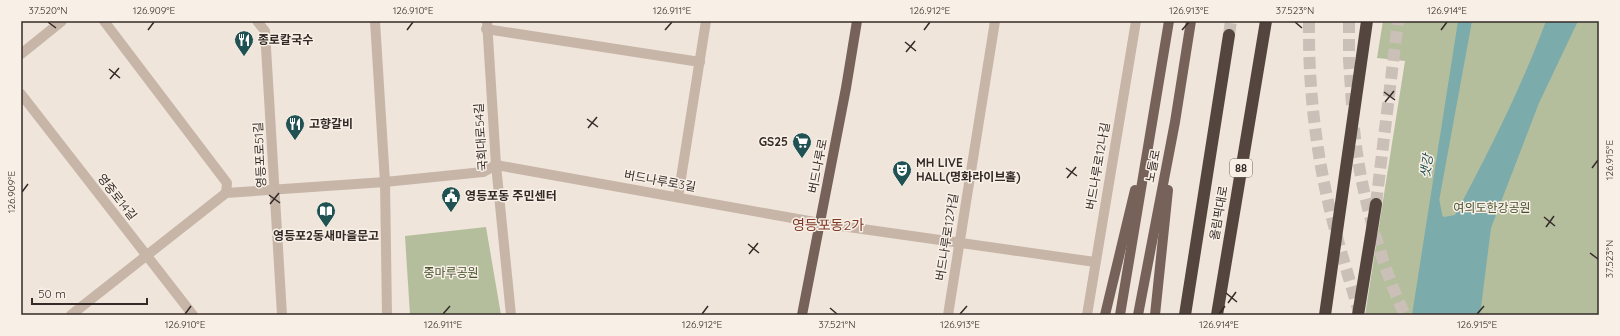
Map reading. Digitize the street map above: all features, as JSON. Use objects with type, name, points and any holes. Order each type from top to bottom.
[{"type":"highway","name":"올림픽대로","points":[[1216,315],[1266,21]]},
{"type":"highway","points":[[1324,315],[1367,21]]},
{"type":"highway","points":[[1185,315],[1229,35]]},
{"type":"highway","points":[[1358,315],[1376,204]]},
{"type":"main road","name":"버드나루로","points":[[802,315],[846,88],[857,21]]},
{"type":"main road","name":"노들로","points":[[1120,315],[1169,21]]},
{"type":"main road","name":"노들로","points":[[1138,315],[1175,122],[1191,21]]},
{"type":"main road","points":[[1105,315],[1157,97]]},
{"type":"main road","points":[[1155,315],[1175,122]]},
{"type":"street","points":[[21,54],[62,21]]},
{"type":"street","points":[[104,21],[227,183],[226,193]]},
{"type":"street","name":"영등포로51길","points":[[257,21],[265,30],[282,315]]},
{"type":"street","points":[[375,21],[384,182],[387,315]]},
{"type":"street","points":[[678,197],[706,21]]},
{"type":"street","name":"버드나루로12가길","points":[[948,315],[995,21]]},
{"type":"street","name":"버드나루로12나길","points":[[1087,315],[1136,21]]},
{"type":"street","name":"국회대로54길","points":[[511,315],[496,165],[486,25],[700,62]]},
{"type":"street","name":"영중로14길","points":[[21,94],[193,315]]},
{"type":"street","points":[[71,315],[226,193],[384,182],[483,172],[496,165]]},
{"type":"street","name":"버드나루로3길","points":[[496,165],[820,223],[1095,262]]},
{"type":"green space","name":"여의도한강공원","points":[[1383,21],[1599,21],[1599,315],[1365,315],[1405,61],[1377,58]]},
{"type":"green space","name":"중마루공원","points":[[486,227],[501,315],[410,315],[405,236]]},
{"type":"water","points":[[1458,21],[1472,21],[1437,212],[1444,217],[1455,215],[1480,168],[1504,120],[1546,21],[1578,21],[1539,103],[1491,228],[1480,315],[1412,315]]},
{"type":"waterway","name":"샛강","points":[[1437,200],[1441,220]]},
{"type":"tunnel","points":[[1229,35],[1231,21]]},
{"type":"tunnel","points":[[1309,21],[1310,70],[1317,145],[1326,194],[1335,230],[1359,312]]},
{"type":"tunnel","points":[[1349,21],[1349,60],[1352,105]]},
{"type":"tunnel","points":[[1376,204],[1398,21]]},
{"type":"tunnel","points":[[1354,128],[1361,174],[1372,224],[1387,272],[1405,315]]},
{"type":"place","name":"종로칼국수","points":[[244,57]]},
{"type":"place","name":"고향갈비","points":[[295,141]]},
{"type":"place","name":"GS25","points":[[802,159]]},
{"type":"place","name":"MH LIVE HALL(명화라이브홀)","points":[[902,187]]},
{"type":"place","name":"영등포동 주민센터","points":[[451,213]]},
{"type":"place","name":"영등포2동새마을문고","points":[[326,228]]},
{"type":"district","name":"영등포동2가","points":[[828,225]]}]
